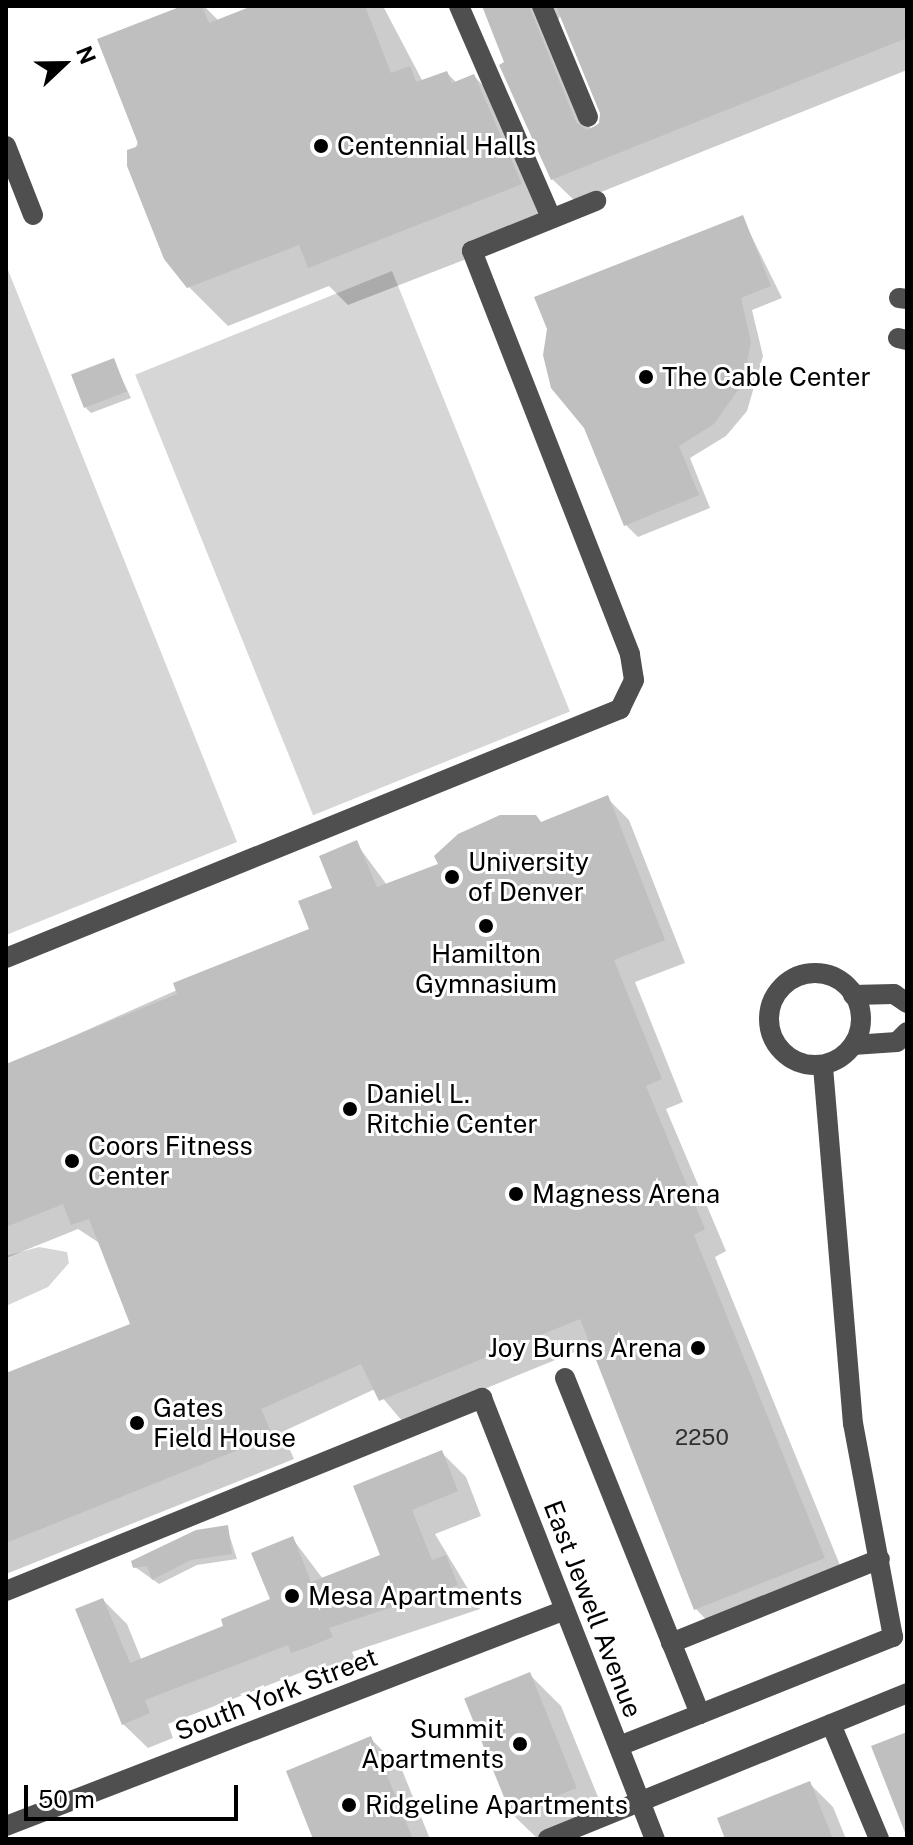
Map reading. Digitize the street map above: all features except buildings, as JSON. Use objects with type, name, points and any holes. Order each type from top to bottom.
[{"type":"street","points":[[459,6],[551,218]]},
{"type":"street","points":[[542,6],[588,117]]},
{"type":"street","points":[[6,146],[33,215]]},
{"type":"street","points":[[6,958],[606,717],[629,697],[630,654],[472,251],[596,201]]},
{"type":"street","points":[[853,1045],[861,1016],[853,995],[840,980],[813,973],[774,997],[775,1043],[799,1063],[823,1065],[853,1045],[897,1042],[907,1032]]},
{"type":"street","points":[[853,995],[894,994],[907,1003]]},
{"type":"street","points":[[619,1746],[893,1637],[853,1424],[823,1065]]},
{"type":"street","points":[[565,1378],[700,1714]]},
{"type":"street","name":"East Jewell Avenue","points":[[6,1591],[482,1398],[655,1839]]},
{"type":"street","points":[[671,1643],[880,1559]]},
{"type":"street","name":"South York Street","points":[[6,1826],[565,1610]]},
{"type":"street","points":[[548,1839],[907,1693]]},
{"type":"street","points":[[831,1724],[879,1839]]},
{"type":"shaded area","points":[[6,265],[237,842],[6,935]]},
{"type":"shaded area","points":[[392,271],[570,711],[313,815],[135,375]]},
{"type":"shaded area","points":[[39,1247],[67,1252],[69,1263],[48,1287],[6,1306],[6,1256]]},
{"type":"place","name":"Centennial Halls","points":[[321,146]]},
{"type":"place","name":"The Cable Center","points":[[646,377]]},
{"type":"place","name":"University of Denver","points":[[452,877]]},
{"type":"place","name":"Hamilton Gymnasium","points":[[486,926]]},
{"type":"place","name":"Daniel L. Ritchie Center","points":[[350,1109]]},
{"type":"place","name":"Coors Fitness Center","points":[[72,1161]]},
{"type":"place","name":"Magness Arena","points":[[516,1194]]},
{"type":"place","name":"Joy Burns Arena","points":[[698,1348]]},
{"type":"place","name":"Gates Field House","points":[[137,1423]]},
{"type":"place","name":"Mesa Apartments","points":[[292,1596]]},
{"type":"place","name":"Summit Apartments","points":[[520,1744]]},
{"type":"place","name":"Ridgeline Apartments","points":[[349,1805]]}]
